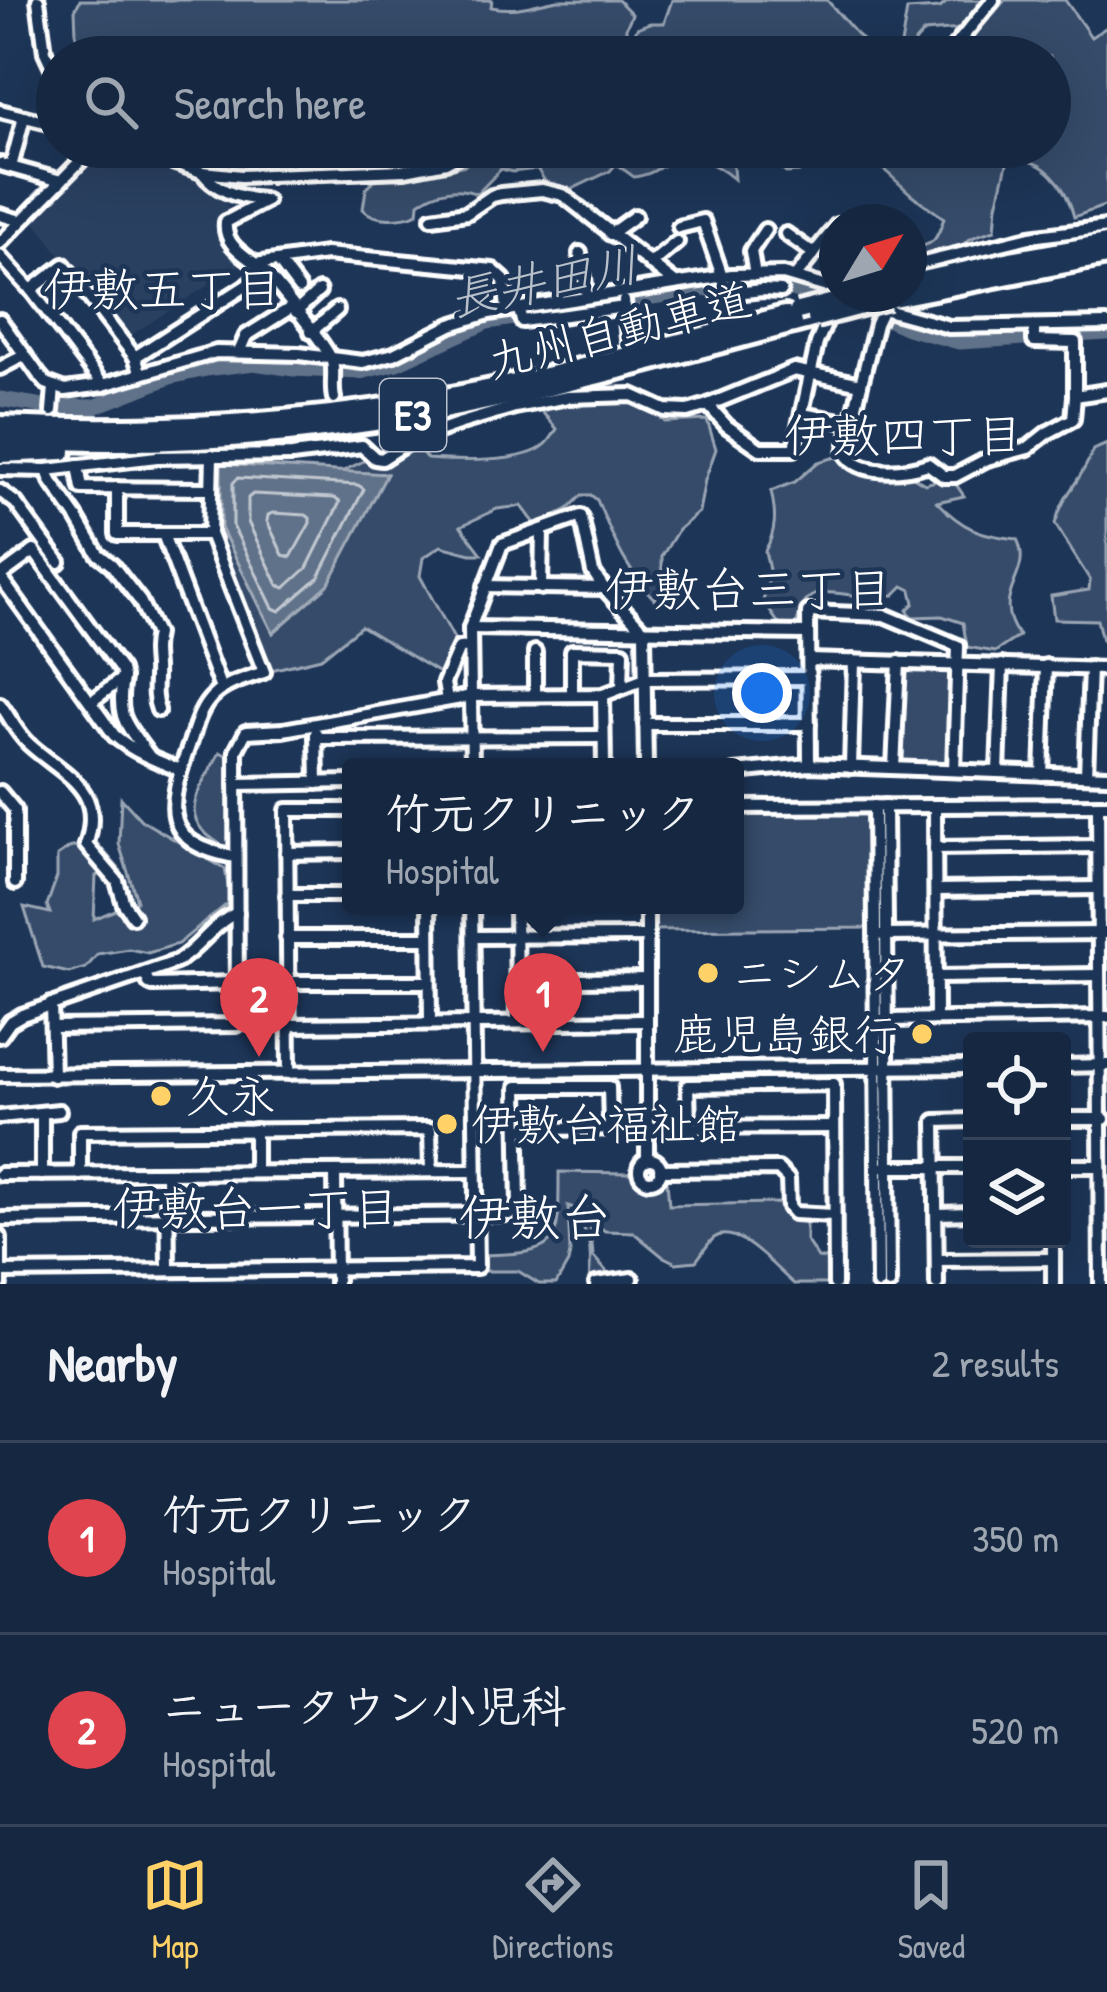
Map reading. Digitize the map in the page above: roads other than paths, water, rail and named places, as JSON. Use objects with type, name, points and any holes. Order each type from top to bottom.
[{"type":"highway","points":[[927,279],[1107,243]]},
{"type":"highway","name":"九州自動車道","points":[[927,300],[1107,256]]},
{"type":"highway","name":"九州自動車道","points":[[0,421],[126,428],[325,416],[512,383],[819,302]]},
{"type":"highway","name":"九州自動車道","points":[[0,438],[74,443],[178,441],[343,426],[532,391],[821,320],[875,312]]},
{"type":"highway","points":[[0,454],[178,441]]},
{"type":"street","points":[[38,0],[43,36]]},
{"type":"street","points":[[963,36],[993,0]]},
{"type":"street","points":[[0,112],[36,120]]},
{"type":"street","points":[[24,117],[5,166],[61,181]]},
{"type":"street","points":[[0,243],[74,168]]},
{"type":"street","points":[[190,168],[242,176],[415,168]]},
{"type":"street","points":[[202,172],[210,183],[244,198],[266,201],[230,218],[224,228],[227,238],[266,273],[332,360],[333,393]]},
{"type":"street","points":[[432,218],[467,213],[492,196],[542,190],[563,195],[675,283]]},
{"type":"street","points":[[524,192],[525,210]]},
{"type":"street","points":[[0,215],[22,221]]},
{"type":"street","points":[[610,234],[635,216]]},
{"type":"street","points":[[679,227],[703,220],[722,276]]},
{"type":"street","points":[[927,262],[1030,238],[1107,227]]},
{"type":"street","points":[[755,274],[751,251],[765,230]]},
{"type":"street","points":[[786,234],[814,254]]},
{"type":"street","points":[[650,264],[677,242]]},
{"type":"street","points":[[781,290],[819,248]]},
{"type":"street","points":[[255,264],[326,254],[493,270],[504,280],[522,321],[625,307]]},
{"type":"street","points":[[580,254],[587,297]]},
{"type":"street","points":[[0,256],[103,385]]},
{"type":"street","points":[[278,261],[299,289]]},
{"type":"street","points":[[31,290],[64,265],[135,357],[141,374]]},
{"type":"street","points":[[135,357],[266,273]]},
{"type":"street","points":[[54,391],[103,385],[210,353],[299,354],[363,362],[382,358],[451,325],[513,308],[722,276],[789,276],[819,284]]},
{"type":"street","points":[[719,295],[781,290]]},
{"type":"street","points":[[781,290],[793,307]]},
{"type":"street","points":[[238,352],[247,336],[319,291]]},
{"type":"street","points":[[623,292],[628,339]]},
{"type":"street","points":[[311,332],[337,310]]},
{"type":"street","points":[[882,312],[845,453],[860,467],[908,471],[928,464],[944,476],[1028,448],[1073,419],[1075,342],[1034,341],[1034,326]]},
{"type":"street","points":[[886,312],[949,327],[1107,324]]},
{"type":"street","points":[[0,320],[54,391],[52,411]]},
{"type":"street","points":[[708,405],[752,445],[766,451],[794,449],[821,320]]},
{"type":"street","points":[[421,341],[429,356]]},
{"type":"street","points":[[0,368],[25,355]]},
{"type":"street","points":[[0,470],[47,470],[157,457],[292,455],[362,446],[382,459],[410,442],[514,407],[583,395],[632,395],[665,410],[688,411],[794,370],[861,384]]},
{"type":"street","points":[[631,379],[632,395]]},
{"type":"street","points":[[1075,396],[1107,391]]},
{"type":"street","points":[[802,414],[852,424]]},
{"type":"street","points":[[212,455],[210,534],[264,672],[221,689],[203,706],[173,799],[177,824],[185,837],[203,850],[236,857]]},
{"type":"street","points":[[79,466],[82,488],[211,489]]},
{"type":"street","points":[[47,470],[98,554],[140,601],[156,634],[152,650],[158,710]]},
{"type":"street","points":[[117,488],[117,534],[210,534]]},
{"type":"street","points":[[0,491],[16,503],[59,562]]},
{"type":"street","points":[[472,758],[470,628],[502,544],[580,516],[593,572],[644,631],[646,758]]},
{"type":"street","points":[[541,588],[542,530]]},
{"type":"street","points":[[163,534],[221,689]]},
{"type":"street","points":[[151,759],[118,706],[121,670],[34,551],[0,577],[115,735],[151,759],[180,770]]},
{"type":"street","points":[[485,586],[604,589]]},
{"type":"street","points":[[809,765],[808,612],[884,615],[958,646],[954,770]]},
{"type":"street","points":[[470,628],[808,632]]},
{"type":"street","points":[[447,700],[444,683],[459,648],[470,647]]},
{"type":"street","points":[[572,695],[572,651],[622,652],[622,688]]},
{"type":"street","points":[[535,652],[535,695]]},
{"type":"street","points":[[808,660],[1107,669]]},
{"type":"street","points":[[851,767],[854,661]]},
{"type":"street","points":[[894,769],[899,662]]},
{"type":"street","points":[[998,772],[1002,665]]},
{"type":"street","points":[[1042,774],[1046,666]]},
{"type":"street","points":[[1086,775],[1090,668]]},
{"type":"street","points":[[52,1027],[237,1025],[236,751],[246,732],[284,730],[472,696],[603,695],[645,679],[809,678]]},
{"type":"street","points":[[91,703],[123,679]]},
{"type":"street","points":[[603,695],[604,758]]},
{"type":"street","points":[[1,708],[24,740],[79,782],[90,820],[86,845],[117,881],[133,917]]},
{"type":"street","points":[[315,724],[317,783]]},
{"type":"street","points":[[645,724],[809,724]]},
{"type":"street","points":[[316,738],[603,737]]},
{"type":"street","points":[[744,771],[809,765],[1107,776]]},
{"type":"street","points":[[236,784],[342,782]]},
{"type":"street","points":[[0,792],[15,810],[15,883]]},
{"type":"street","points":[[744,807],[1103,805],[1098,846],[1103,933],[1098,975],[1103,1018],[1101,1284]]},
{"type":"street","points":[[880,806],[883,1167],[889,1284]]},
{"type":"street","points":[[935,806],[936,1018]]},
{"type":"street","points":[[289,1073],[287,810],[342,810]]},
{"type":"street","points":[[935,848],[1098,846]]},
{"type":"street","points":[[287,853],[342,852]]},
{"type":"street","points":[[936,890],[1098,888]]},
{"type":"street","points":[[287,895],[342,895]]},
{"type":"street","points":[[0,1036],[16,1018],[185,958],[228,916],[237,913]]},
{"type":"street","points":[[429,914],[430,1023]]},
{"type":"street","points":[[0,1271],[104,1278],[168,1270],[219,1277],[477,1267],[472,914]]},
{"type":"street","points":[[517,914],[517,1022]]},
{"type":"street","points":[[647,914],[653,1163],[778,1169],[788,1179],[790,1210],[834,1214]]},
{"type":"street","points":[[881,935],[1103,933]]},
{"type":"street","points":[[473,937],[647,936]]},
{"type":"street","points":[[287,938],[429,938]]},
{"type":"street","points":[[145,974],[153,985],[237,983]]},
{"type":"street","points":[[936,977],[1098,975]]},
{"type":"street","points":[[517,981],[647,979]]},
{"type":"street","points":[[288,982],[429,982]]},
{"type":"street","points":[[51,1004],[53,1076]]},
{"type":"street","points":[[881,1020],[1103,1018]]},
{"type":"street","points":[[289,1024],[647,1021]]},
{"type":"street","points":[[1071,1066],[1103,1065]]},
{"type":"street","points":[[0,1076],[963,1067]]},
{"type":"street","points":[[689,1128],[688,1086],[834,1084],[835,1284]]},
{"type":"street","points":[[0,1219],[511,1214],[518,1210],[517,1087],[609,1087],[610,1127]]},
{"type":"street","points":[[0,1117],[59,1111]]},
{"type":"street","points":[[42,1112],[43,1174]]},
{"type":"street","points":[[1071,1120],[1103,1119]]},
{"type":"street","points":[[937,1284],[935,1121],[963,1120]]},
{"type":"street","points":[[518,1129],[834,1127]]},
{"type":"street","points":[[80,1174],[80,1132],[255,1130],[430,1129],[431,1171]]},
{"type":"street","points":[[255,1130],[255,1172]]},
{"type":"street","points":[[1071,1166],[1100,1166]]},
{"type":"street","points":[[883,1167],[963,1167]]},
{"type":"street","points":[[878,1284],[883,1167]]},
{"type":"street","points":[[0,1174],[474,1171]]},
{"type":"street","points":[[335,1172],[336,1284]]},
{"type":"street","points":[[167,1173],[168,1270]]},
{"type":"street","points":[[937,1214],[963,1213]]},
{"type":"street","points":[[0,1237],[0,1284]]},
{"type":"street","points":[[1053,1248],[1053,1284]]},
{"type":"street","points":[[937,1260],[1053,1259]]},
{"type":"street","points":[[446,1284],[447,1267]]},
{"type":"street","points":[[596,1284],[632,1279]]},
{"type":"water","points":[[221,464],[387,474],[328,585],[273,633],[221,528]]},
{"type":"waterway","name":"長井田川","points":[[0,399],[94,407],[170,377],[254,363],[360,372],[397,363],[487,322],[769,283],[959,342],[1107,333]]},
{"type":"place","name":"ニシムタ","points":[[708,973]]},
{"type":"place","name":"鹿児島銀行","points":[[922,1034]]},
{"type":"place","name":"竹元クリニック","points":[[543,1052]]},
{"type":"place","name":"ニュータウン小児科","points":[[259,1057]]},
{"type":"place","name":"久永","points":[[161,1096]]},
{"type":"place","name":"伊敷台福祉館","points":[[447,1124]]},
{"type":"district","name":"伊敷五丁目","points":[[163,289]]},
{"type":"district","name":"伊敷四丁目","points":[[904,435]]},
{"type":"district","name":"伊敷台三丁目","points":[[749,589]]},
{"type":"district","name":"伊敷台一丁目","points":[[256,1208]]},
{"type":"district","name":"伊敷台","points":[[535,1217]]}]
